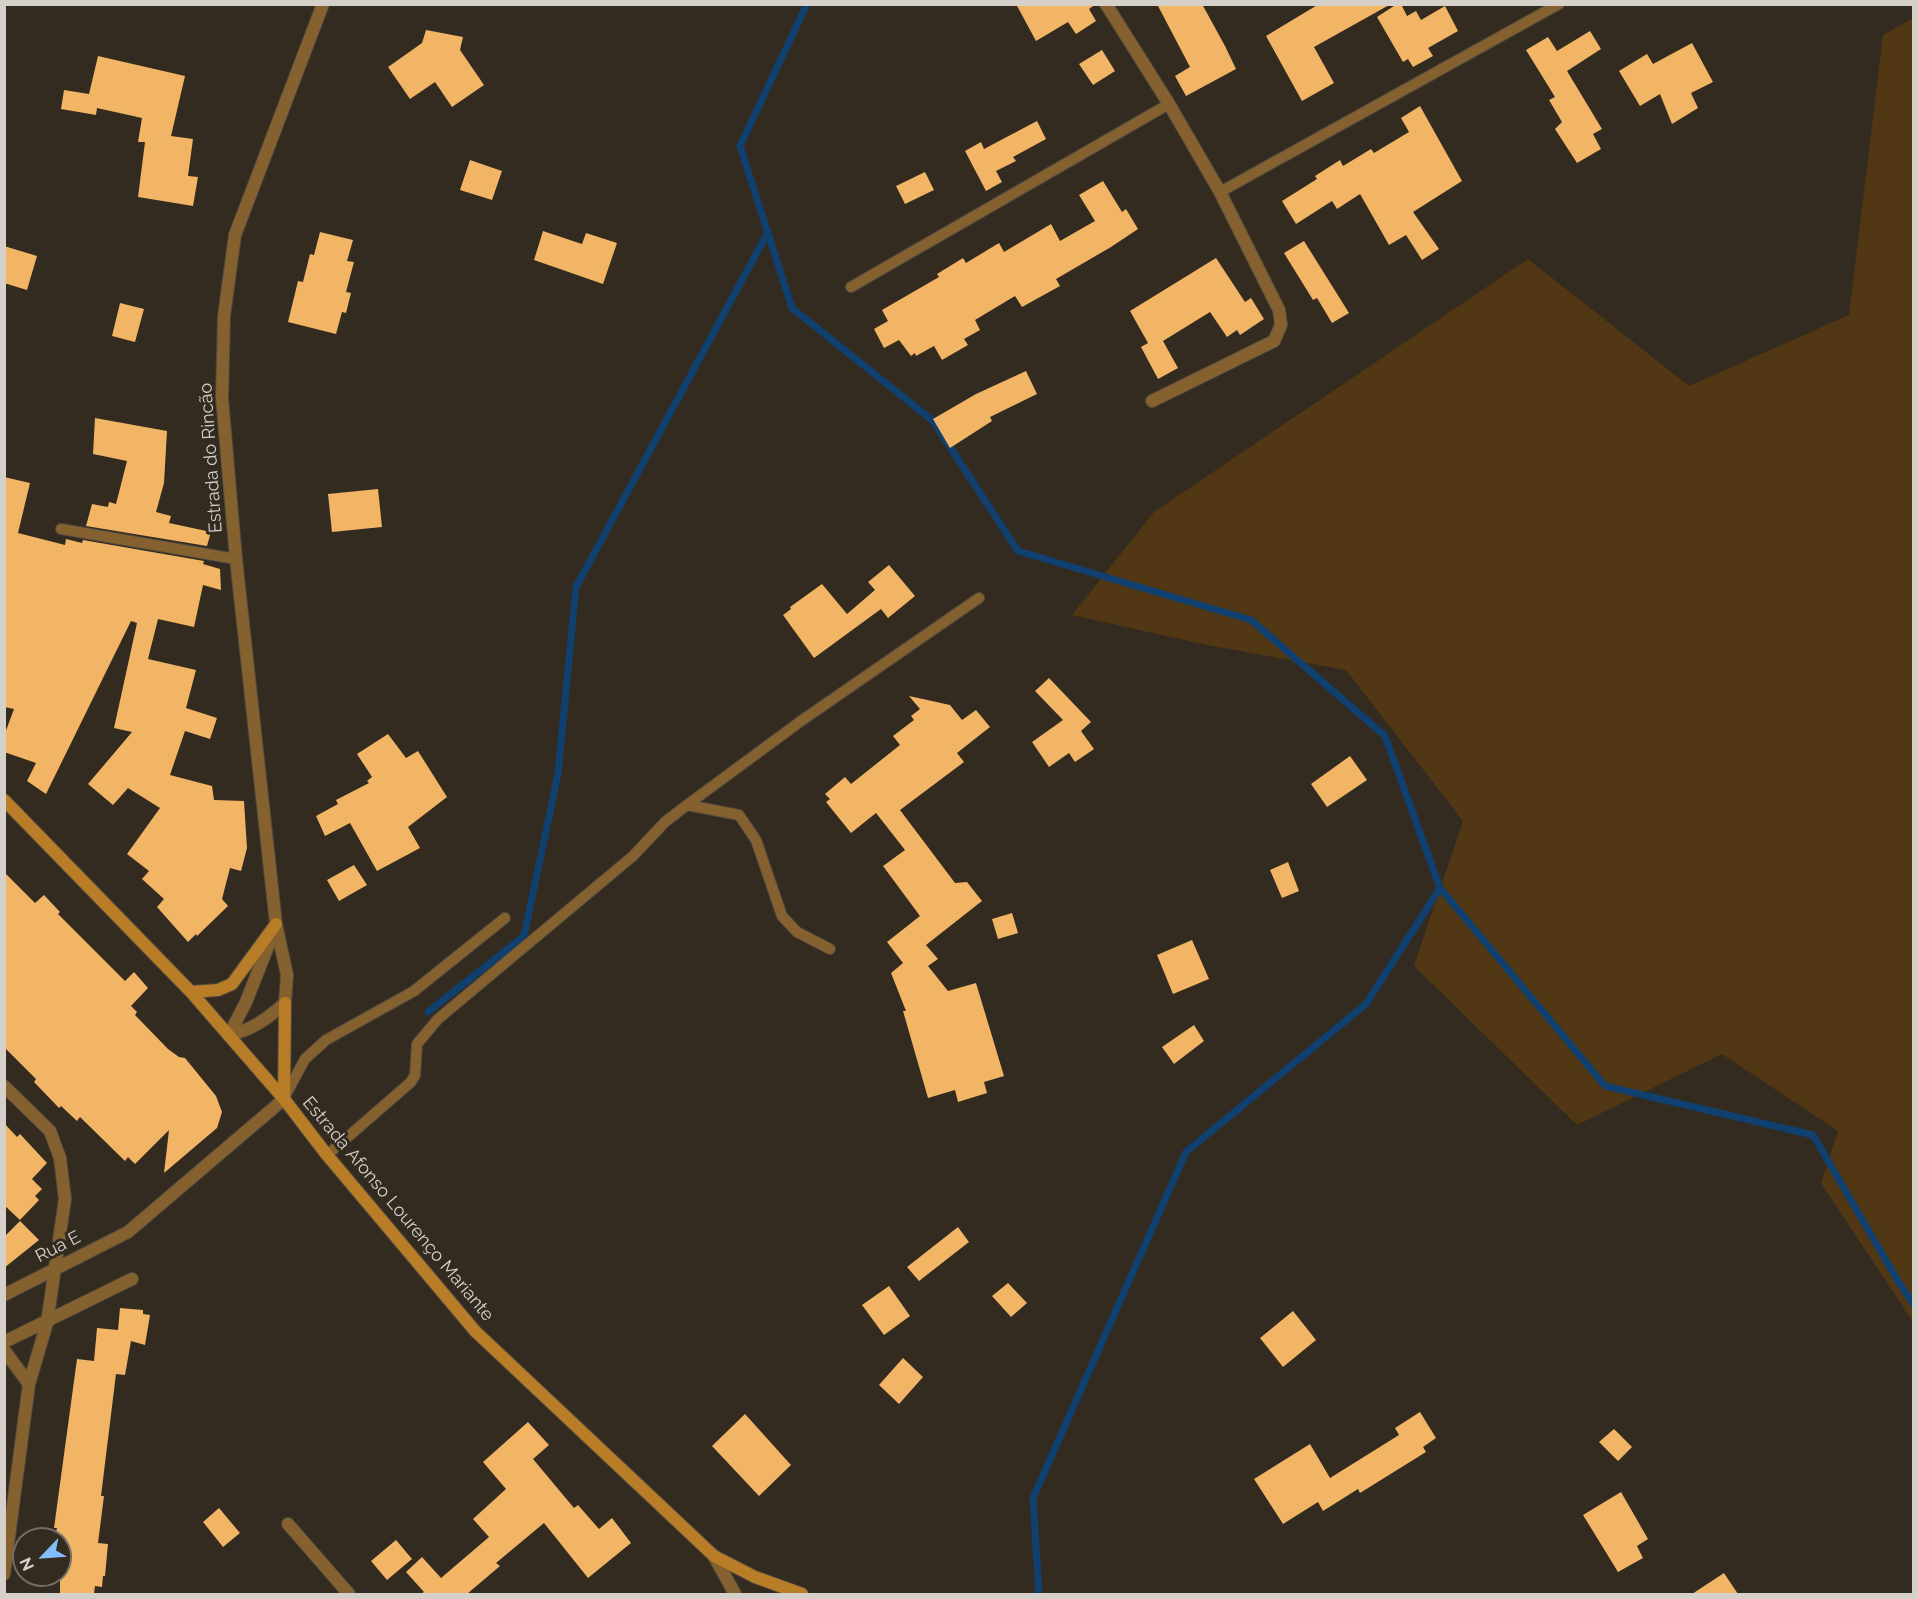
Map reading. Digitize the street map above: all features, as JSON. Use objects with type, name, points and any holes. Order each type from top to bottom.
[{"type":"main road","name":"Estrada Afonso Lourenço Mariante","points":[[4,800],[160,957],[284,1099],[327,1155],[476,1332],[714,1556],[755,1577],[802,1594]]},
{"type":"main road","points":[[191,992],[218,990],[232,984],[276,924]]},
{"type":"main road","points":[[284,1099],[285,1004]]},
{"type":"street","name":"Estrada do Rincão","points":[[285,1004],[286,975],[276,924],[236,559],[222,398],[224,316],[235,235],[323,4]]},
{"type":"street","points":[[1106,4],[1169,104],[1220,192],[1279,310],[1281,325],[1274,341],[1152,401]]},
{"type":"street","name":"Estrada do Rincão","points":[[229,1035],[246,1002],[276,924]]},
{"type":"street","points":[[229,1035],[242,1033],[264,1021],[285,1004]]},
{"type":"street","points":[[4,1086],[50,1131],[60,1158],[65,1199],[47,1323],[29,1383],[10,1496],[4,1574]]},
{"type":"street","name":"Rua E","points":[[4,1295],[128,1232],[284,1099]]},
{"type":"street","points":[[4,1342],[47,1323],[132,1279]]},
{"type":"street","points":[[4,1350],[29,1383]]},
{"type":"street","points":[[288,1524],[349,1594]]},
{"type":"street","points":[[714,1556],[735,1594]]},
{"type":"lane","points":[[1220,192],[1559,4]]},
{"type":"lane","points":[[851,287],[1169,104]]},
{"type":"lane","points":[[62,529],[236,559]]},
{"type":"lane","points":[[327,1155],[411,1082],[415,1075],[417,1044],[438,1019],[633,856],[665,822],[801,721],[979,598]]},
{"type":"lane","points":[[687,805],[739,815],[756,840],[782,916],[797,932],[830,949]]},
{"type":"lane","points":[[284,1099],[305,1059],[326,1040],[414,991],[505,918]]},
{"type":"shaded area","points":[[1913,18],[1913,1322],[1821,1183],[1838,1131],[1722,1054],[1577,1125],[1414,966],[1463,821],[1346,670],[1207,645],[1072,615],[1154,512],[1528,259],[1689,386],[1849,315],[1883,35]]},
{"type":"building","points":[[1016,4],[1096,4],[1089,9],[1096,21],[1076,34],[1068,22],[1036,41]]},
{"type":"building","points":[[1157,4],[1202,4],[1236,69],[1186,96],[1175,76],[1190,67]]},
{"type":"building","points":[[1319,4],[1391,4],[1314,47],[1334,83],[1302,101],[1266,36]]},
{"type":"building","points":[[1397,4],[1401,4],[1407,16],[1416,11],[1421,20],[1445,6],[1458,31],[1428,48],[1433,56],[1413,67],[1408,59],[1403,62],[1377,17]]},
{"type":"building","points":[[426,30],[463,37],[460,50],[484,85],[452,107],[435,82],[410,99],[388,67],[422,43]]},
{"type":"building","points":[[1590,31],[1601,49],[1567,71],[1602,129],[1593,134],[1601,149],[1577,163],[1555,129],[1562,122],[1549,100],[1555,97],[1526,50],[1548,37],[1557,51]]},
{"type":"building","points":[[1692,43],[1713,82],[1691,93],[1698,108],[1672,124],[1660,94],[1640,106],[1619,71],[1647,54],[1653,64]]},
{"type":"building","points":[[1102,50],[1115,71],[1093,85],[1079,64]]},
{"type":"building","points":[[98,56],[185,76],[171,136],[193,139],[188,176],[198,177],[193,206],[138,197],[145,142],[138,142],[142,118],[97,108],[96,115],[61,109],[64,90],[89,94]]},
{"type":"building","points":[[1420,106],[1462,181],[1413,212],[1439,249],[1422,260],[1406,235],[1389,245],[1360,194],[1337,209],[1332,201],[1296,224],[1282,201],[1317,179],[1315,176],[1340,160],[1343,166],[1371,149],[1374,153],[1409,132],[1401,118]]},
{"type":"building","points":[[1037,121],[1046,139],[1013,157],[1016,161],[996,171],[1002,182],[986,191],[965,151],[981,142],[984,149]]},
{"type":"building","points":[[470,160],[502,171],[492,200],[460,190]]},
{"type":"building","points":[[925,172],[934,190],[905,204],[896,186]]},
{"type":"building","points":[[1103,181],[1122,212],[1126,209],[1138,229],[1056,279],[1060,286],[1022,307],[1015,296],[975,320],[980,330],[964,339],[968,345],[942,360],[934,346],[916,356],[915,353],[911,356],[899,340],[884,348],[874,329],[888,321],[882,310],[939,277],[937,274],[963,258],[966,263],[999,243],[1004,252],[1051,224],[1060,241],[1095,221],[1079,195]]},
{"type":"building","points":[[543,231],[582,244],[586,233],[617,243],[603,284],[534,260]]},
{"type":"building","points":[[320,232],[353,240],[347,261],[354,262],[346,292],[351,293],[346,313],[342,312],[336,334],[288,322],[298,281],[303,282],[310,254],[314,255]]},
{"type":"building","points":[[1304,241],[1349,313],[1332,323],[1317,298],[1313,300],[1284,253]]},
{"type":"building","points":[[4,246],[37,256],[27,290],[4,283]]},
{"type":"building","points":[[1216,258],[1245,302],[1251,298],[1264,319],[1240,335],[1237,330],[1227,337],[1210,312],[1163,341],[1178,368],[1158,379],[1141,347],[1148,343],[1130,311]]},
{"type":"building","points":[[120,303],[144,309],[135,342],[112,336]]},
{"type":"building","points":[[1026,371],[1037,394],[990,417],[992,421],[950,448],[933,419],[976,394]]},
{"type":"building","points":[[95,418],[167,431],[164,483],[156,512],[171,516],[169,523],[211,532],[207,546],[86,526],[92,504],[108,507],[109,502],[116,504],[127,461],[93,454]]},
{"type":"building","points":[[4,477],[30,483],[18,533],[65,545],[66,539],[82,543],[83,540],[204,561],[203,564],[220,569],[221,590],[203,585],[194,627],[158,619],[148,659],[196,670],[186,708],[217,718],[210,739],[185,731],[170,775],[212,786],[214,800],[244,801],[247,848],[241,871],[230,868],[222,899],[228,906],[188,942],[157,907],[164,899],[142,879],[149,871],[127,854],[160,808],[128,788],[113,805],[88,784],[132,732],[114,728],[137,623],[131,621],[46,794],[27,781],[36,763],[4,752],[4,736],[14,709],[4,707]]},
{"type":"building","points":[[378,489],[382,527],[332,532],[328,494]]},
{"type":"building","points":[[889,565],[915,596],[888,618],[881,609],[814,658],[783,615],[791,609],[790,607],[822,584],[847,614],[875,590],[868,582]]},
{"type":"building","points":[[1049,678],[1091,722],[1081,731],[1094,749],[1075,762],[1069,753],[1049,767],[1032,742],[1063,720],[1035,691]]},
{"type":"building","points":[[909,696],[950,705],[962,720],[976,710],[990,727],[957,753],[964,762],[900,810],[955,883],[967,882],[982,901],[926,945],[938,959],[928,966],[948,991],[976,983],[1004,1076],[984,1082],[987,1093],[958,1102],[955,1090],[928,1098],[903,1011],[906,1011],[891,973],[903,963],[887,942],[920,916],[883,866],[905,850],[876,813],[851,833],[826,802],[830,799],[825,794],[845,777],[851,784],[900,745],[893,736],[914,720],[911,716],[920,709]]},
{"type":"building","points":[[388,734],[406,758],[418,751],[447,797],[408,827],[420,848],[377,871],[350,823],[325,836],[316,816],[338,804],[336,800],[369,783],[367,781],[372,777],[357,754]]},
{"type":"building","points":[[1350,756],[1367,780],[1327,807],[1311,784]]},
{"type":"building","points":[[1288,862],[1299,891],[1282,898],[1270,870]]},
{"type":"building","points":[[354,865],[367,885],[339,901],[327,880]]},
{"type":"building","points":[[4,872],[35,903],[44,895],[60,912],[58,914],[125,981],[134,972],[148,988],[131,1006],[137,1012],[135,1015],[168,1049],[179,1057],[185,1058],[216,1096],[222,1112],[217,1128],[164,1173],[169,1130],[135,1164],[128,1157],[125,1161],[80,1117],[77,1121],[61,1106],[59,1108],[34,1082],[36,1079],[4,1047]]},
{"type":"building","points":[[1012,913],[1018,933],[998,939],[992,919]]},
{"type":"building","points":[[1192,940],[1209,979],[1173,994],[1157,955]]},
{"type":"building","points":[[1194,1025],[1204,1041],[1174,1064],[1162,1047]]},
{"type":"building","points":[[4,1123],[17,1137],[20,1134],[47,1163],[32,1179],[42,1189],[35,1196],[39,1200],[20,1220],[4,1205]]},
{"type":"building","points":[[20,1221],[39,1240],[4,1268],[4,1237]]},
{"type":"building","points":[[958,1227],[969,1242],[919,1281],[907,1267]]},
{"type":"building","points":[[1008,1283],[1027,1303],[1011,1317],[992,1296]]},
{"type":"building","points":[[889,1286],[910,1316],[884,1335],[862,1305]]},
{"type":"building","points":[[120,1308],[143,1310],[143,1314],[150,1315],[145,1345],[131,1341],[125,1375],[116,1374],[101,1496],[104,1496],[98,1543],[108,1544],[105,1576],[103,1576],[102,1587],[95,1586],[94,1594],[60,1594],[60,1587],[72,1587],[72,1527],[54,1527],[77,1359],[94,1361],[97,1328],[118,1330]]},
{"type":"building","points":[[1293,1311],[1316,1340],[1283,1367],[1260,1338]]},
{"type":"building","points":[[903,1358],[923,1377],[899,1404],[879,1385]]},
{"type":"building","points":[[1420,1412],[1436,1438],[1423,1447],[1426,1452],[1360,1493],[1358,1489],[1323,1511],[1318,1502],[1283,1524],[1254,1479],[1310,1444],[1330,1478],[1399,1435],[1395,1428]]},
{"type":"building","points":[[745,1414],[791,1465],[759,1496],[712,1446]]},
{"type":"building","points":[[528,1422],[549,1445],[533,1459],[574,1508],[578,1505],[599,1529],[612,1518],[631,1543],[588,1578],[544,1523],[496,1563],[500,1566],[467,1594],[421,1594],[424,1592],[406,1572],[422,1557],[441,1578],[489,1537],[473,1519],[506,1489],[483,1462]]},
{"type":"building","points":[[1614,1429],[1632,1447],[1618,1461],[1599,1442]]},
{"type":"building","points":[[1621,1492],[1648,1539],[1637,1546],[1643,1558],[1618,1572],[1583,1515]]},
{"type":"building","points":[[219,1508],[240,1533],[223,1547],[203,1522]]},
{"type":"building","points":[[396,1540],[412,1559],[387,1580],[371,1561]]},
{"type":"building","points":[[1724,1573],[1738,1594],[1692,1594]]},
{"type":"waterway","points":[[807,4],[740,146],[792,308],[933,421],[1018,551],[1251,620],[1385,736],[1440,888],[1605,1086],[1813,1135],[1914,1305]]},
{"type":"waterway","points":[[428,1012],[524,936],[558,774],[576,587],[768,232]]},
{"type":"waterway","points":[[1039,1594],[1033,1498],[1186,1152],[1366,1004],[1440,888]]}]
